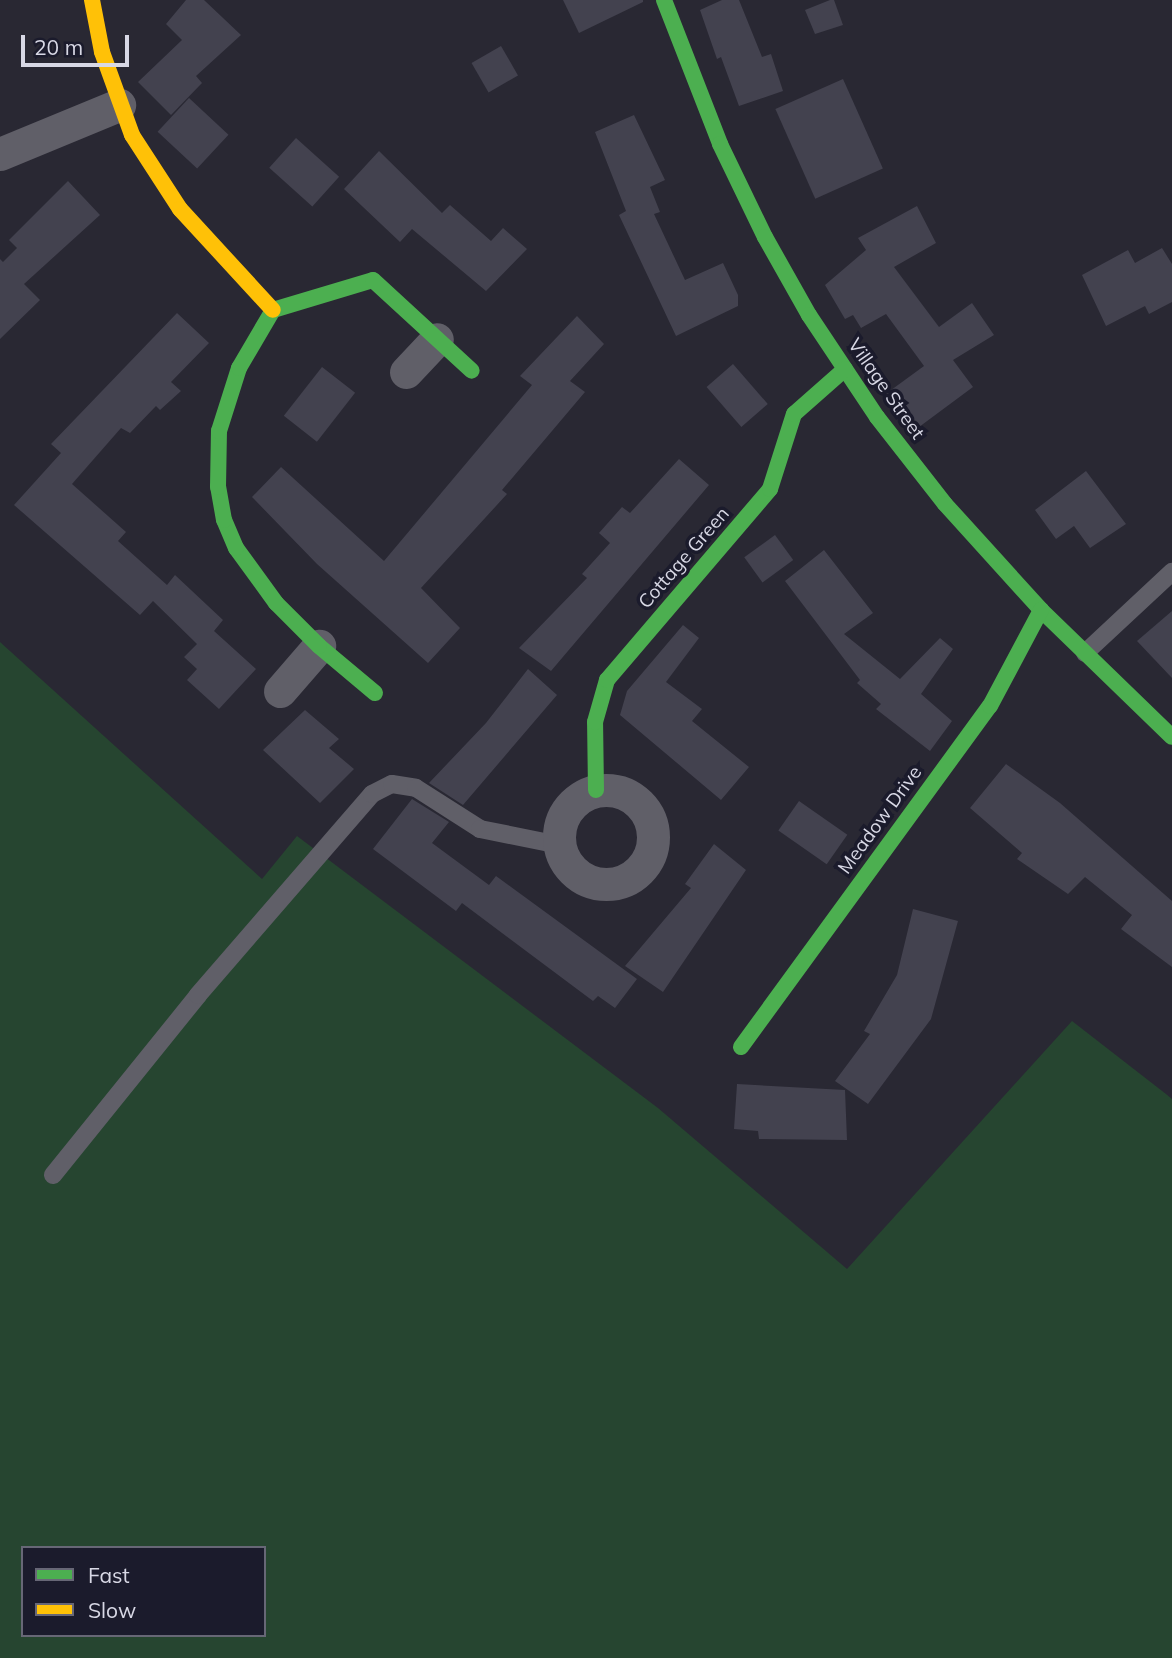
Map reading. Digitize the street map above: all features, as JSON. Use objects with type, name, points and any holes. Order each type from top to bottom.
[{"type":"street","points":[[92,0],[102,52],[132,135],[180,209],[273,310]]},
{"type":"street","name":"Village Street","points":[[664,0],[720,144],[754,214],[809,315],[845,369],[945,504],[1041,610],[1172,737]]},
{"type":"street","points":[[0,154],[119,105]]},
{"type":"street","points":[[374,693],[319,646],[276,603],[236,548],[224,520],[218,487],[219,431],[239,368],[273,310],[373,280],[472,371]]},
{"type":"street","points":[[407,372],[437,339]]},
{"type":"street","name":"Cottage Green","points":[[596,790],[595,722],[607,680],[770,489],[794,414],[845,369]]},
{"type":"street","name":"Meadow Drive","points":[[741,1047],[990,706],[1041,610]]},
{"type":"street","points":[[281,691],[319,646]]},
{"type":"street","points":[[613,789],[640,804],[649,817],[653,833],[645,864],[633,875],[619,882],[603,884],[588,881],[574,872],[564,860],[559,845],[558,830],[571,804],[596,790],[613,789]]},
{"type":"lane","points":[[1085,653],[1172,572]]},
{"type":"lane","points":[[53,1175],[198,995],[372,794],[392,784],[416,788],[480,829],[559,845]]},
{"type":"green space","points":[[0,642],[262,879],[297,836],[658,1108],[847,1269],[1072,1021],[1172,1099],[1172,1658],[0,1658]]},
{"type":"building","points":[[186,0],[204,0],[241,35],[196,76],[202,83],[171,115],[138,82],[182,40],[166,24]]},
{"type":"building","points":[[563,0],[643,0],[643,2],[579,33]]},
{"type":"building","points":[[722,0],[739,0],[762,57],[771,54],[783,91],[739,106],[721,57],[717,59],[700,10]]},
{"type":"building","points":[[834,0],[843,25],[815,34],[805,10]]},
{"type":"building","points":[[501,46],[518,75],[489,92],[472,63]]},
{"type":"building","points":[[843,79],[883,169],[815,199],[775,109]]},
{"type":"building","points":[[189,98],[228,135],[197,168],[158,132]]},
{"type":"building","points":[[634,115],[665,180],[650,187],[660,212],[654,214],[685,280],[723,263],[738,295],[738,306],[676,336],[619,215],[626,211],[595,132]]},
{"type":"building","points":[[296,138],[339,177],[312,207],[269,168]]},
{"type":"building","points":[[379,151],[442,213],[450,205],[491,241],[503,228],[527,249],[486,291],[412,229],[400,242],[344,189]]},
{"type":"building","points":[[68,181],[100,215],[24,284],[40,300],[0,339],[0,259],[3,262],[17,248],[9,240]]},
{"type":"building","points":[[917,206],[936,243],[894,267],[939,327],[972,303],[994,335],[953,360],[973,387],[915,430],[887,393],[924,366],[886,314],[861,328],[853,315],[845,319],[825,285],[866,250],[858,238]]},
{"type":"building","points":[[1162,248],[1172,264],[1172,302],[1149,314],[1145,306],[1106,326],[1082,275],[1128,250],[1135,263]]},
{"type":"building","points":[[177,313],[209,343],[171,382],[181,391],[160,410],[156,406],[130,433],[121,428],[72,484],[126,532],[118,541],[167,585],[175,575],[223,620],[214,631],[256,669],[219,709],[187,680],[197,669],[184,657],[197,644],[153,601],[140,615],[14,505],[61,453],[51,444]]},
{"type":"building","points":[[577,316],[604,344],[570,381],[585,392],[502,490],[507,494],[421,588],[460,628],[428,663],[317,564],[252,497],[281,467],[384,561],[532,385],[520,376]]},
{"type":"building","points":[[733,364],[768,404],[741,427],[707,387]]},
{"type":"building","points":[[322,367],[355,393],[317,442],[284,416]]},
{"type":"building","points":[[679,459],[709,485],[551,671],[519,648],[587,578],[582,574],[610,543],[599,533],[622,507],[630,513]]},
{"type":"building","points":[[1086,471],[1126,524],[1090,548],[1074,526],[1056,539],[1035,510]]},
{"type":"building","points":[[775,535],[793,560],[762,582],[744,557]]},
{"type":"building","points":[[824,550],[873,613],[844,634],[900,679],[940,638],[953,649],[921,694],[952,721],[930,751],[876,709],[881,704],[857,683],[860,680],[785,581]]},
{"type":"building","points":[[1172,611],[1172,678],[1137,641]]},
{"type":"building","points":[[683,625],[699,638],[666,682],[702,709],[692,721],[749,767],[721,800],[620,715],[627,691]]},
{"type":"building","points":[[528,669],[557,695],[463,805],[429,783],[486,723]]},
{"type":"building","points":[[305,710],[339,739],[329,748],[354,769],[320,803],[263,750]]},
{"type":"building","points":[[1006,764],[1060,803],[1172,901],[1172,967],[1121,929],[1132,915],[1085,877],[1068,894],[1017,859],[1022,853],[970,808]]},
{"type":"building","points":[[412,799],[449,822],[432,843],[489,885],[496,876],[637,979],[615,1008],[598,996],[593,1001],[462,903],[456,911],[373,849]]},
{"type":"building","points":[[799,801],[847,835],[827,864],[778,830]]},
{"type":"building","points":[[714,844],[746,870],[663,992],[625,966],[691,888],[685,884]]},
{"type":"building","points":[[913,909],[958,921],[931,1019],[868,1104],[835,1081],[870,1034],[864,1031],[897,975]]},
{"type":"building","points":[[737,1084],[845,1090],[847,1140],[759,1139],[758,1131],[734,1129]]},
{"type":"traffic: fast","points":[[664,0],[720,144],[765,237],[809,315],[877,417],[945,504],[1041,610],[1172,737]]},
{"type":"traffic: fast","points":[[375,693],[319,646],[276,603],[236,548],[224,520],[218,487],[219,431],[239,368],[273,310],[373,280],[472,371]]},
{"type":"traffic: fast","points":[[596,790],[595,722],[607,680],[770,489],[794,414],[845,369]]},
{"type":"traffic: fast","points":[[741,1047],[990,706],[1041,610]]},
{"type":"traffic: slow","points":[[92,0],[102,52],[132,135],[180,209],[273,310]]}]
